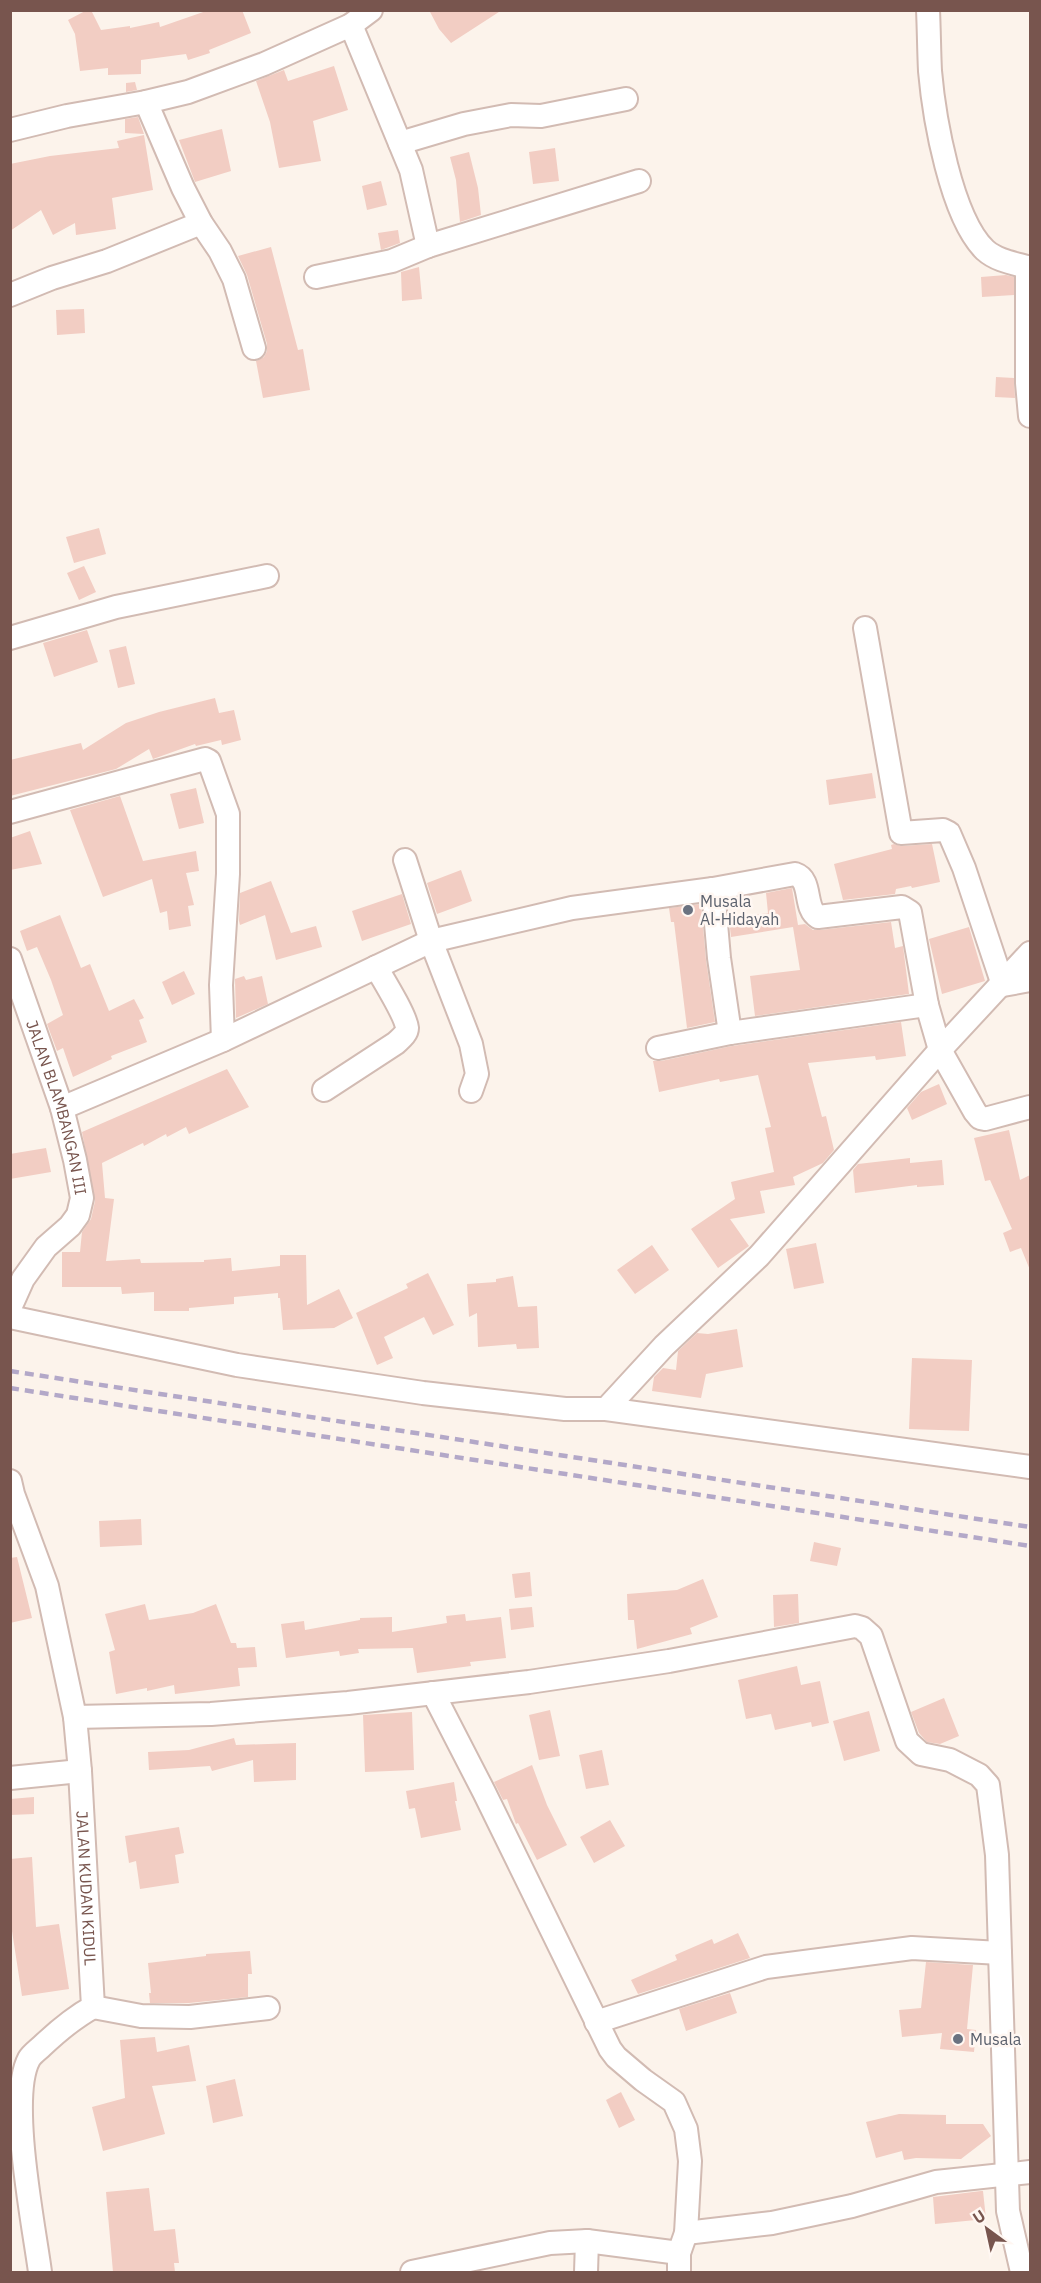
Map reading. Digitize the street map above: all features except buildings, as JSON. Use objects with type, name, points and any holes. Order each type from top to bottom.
[{"type":"street","points":[[10,130],[188,92],[264,64],[351,25],[371,10]]},
{"type":"street","points":[[927,10],[930,70],[937,120],[962,213],[970,230],[995,258],[1029,268],[1027,383],[1030,416]]},
{"type":"street","points":[[351,25],[411,170],[428,246]]},
{"type":"street","points":[[400,143],[464,124],[511,116],[541,116],[626,99]]},
{"type":"street","points":[[146,102],[183,189],[201,223],[220,250],[234,279],[254,348]]},
{"type":"street","points":[[316,277],[392,261],[428,246],[639,181]]},
{"type":"street","points":[[10,295],[52,278],[107,261],[201,223]]},
{"type":"street","points":[[10,638],[116,607],[267,576]]},
{"type":"street","points":[[865,628],[901,833],[943,830],[949,833],[964,868],[1003,985]]},
{"type":"street","points":[[10,812],[205,759],[210,761],[228,814],[228,874],[221,985],[223,1040]]},
{"type":"street","points":[[405,860],[430,941],[471,1044],[477,1074],[471,1091]]},
{"type":"street","points":[[62,1108],[223,1040],[430,941],[572,908],[713,889],[795,874],[803,880],[812,912],[818,917],[902,907],[910,912],[927,1005],[940,1050],[967,1099],[980,1118],[985,1119],[1030,1107]]},
{"type":"street","points":[[713,889],[719,958],[730,1033]]},
{"type":"street","points":[[606,1409],[664,1346],[759,1256],[940,1050],[1003,985],[1030,953]]},
{"type":"street","name":"JALAN BLAMBANGAN III","points":[[10,959],[62,1108],[82,1198],[78,1215],[70,1226],[46,1247],[23,1279],[10,1308]]},
{"type":"street","points":[[324,1090],[396,1043],[405,1034],[407,1028],[402,1015],[376,967]]},
{"type":"street","points":[[1003,985],[1030,980]]},
{"type":"street","points":[[658,1047],[730,1033],[927,1005]]},
{"type":"street","points":[[10,1317],[237,1365],[423,1393],[565,1409],[606,1409],[1030,1467]]},
{"type":"street","name":"JALAN KUDAN KIDUL","points":[[11,1482],[13,1494],[47,1586],[75,1718],[93,2007]]},
{"type":"street","points":[[75,1718],[211,1714],[348,1703],[529,1682],[658,1663],[855,1626],[862,1628],[871,1636],[907,1741],[921,1754],[950,1760],[979,1776],[988,1785],[998,1855],[1008,2211],[1022,2272]]},
{"type":"street","points":[[433,1693],[596,2022],[616,2057],[674,2102],[682,2117],[690,2161],[681,2253]]},
{"type":"street","points":[[10,1778],[80,1771]]},
{"type":"street","points":[[596,2022],[766,1967],[912,1948],[1000,1953]]},
{"type":"street","points":[[40,2272],[22,2145],[21,2114],[24,2077],[20,2056],[68,2021],[93,2007],[141,2016],[190,2017],[268,2008]]},
{"type":"street","points":[[412,2272],[550,2243],[587,2241],[681,2253],[772,2223],[852,2206],[936,2182],[1030,2172]]},
{"type":"street","points":[[586,2272],[587,2241]]},
{"type":"railway","points":[[10,1371],[1030,1527]]},
{"type":"railway","points":[[10,1388],[1030,1546]]},
{"type":"place","name":"Musala Al-Hidayah","points":[[688,910]]},
{"type":"place","name":"Musala","points":[[958,2039]]}]
